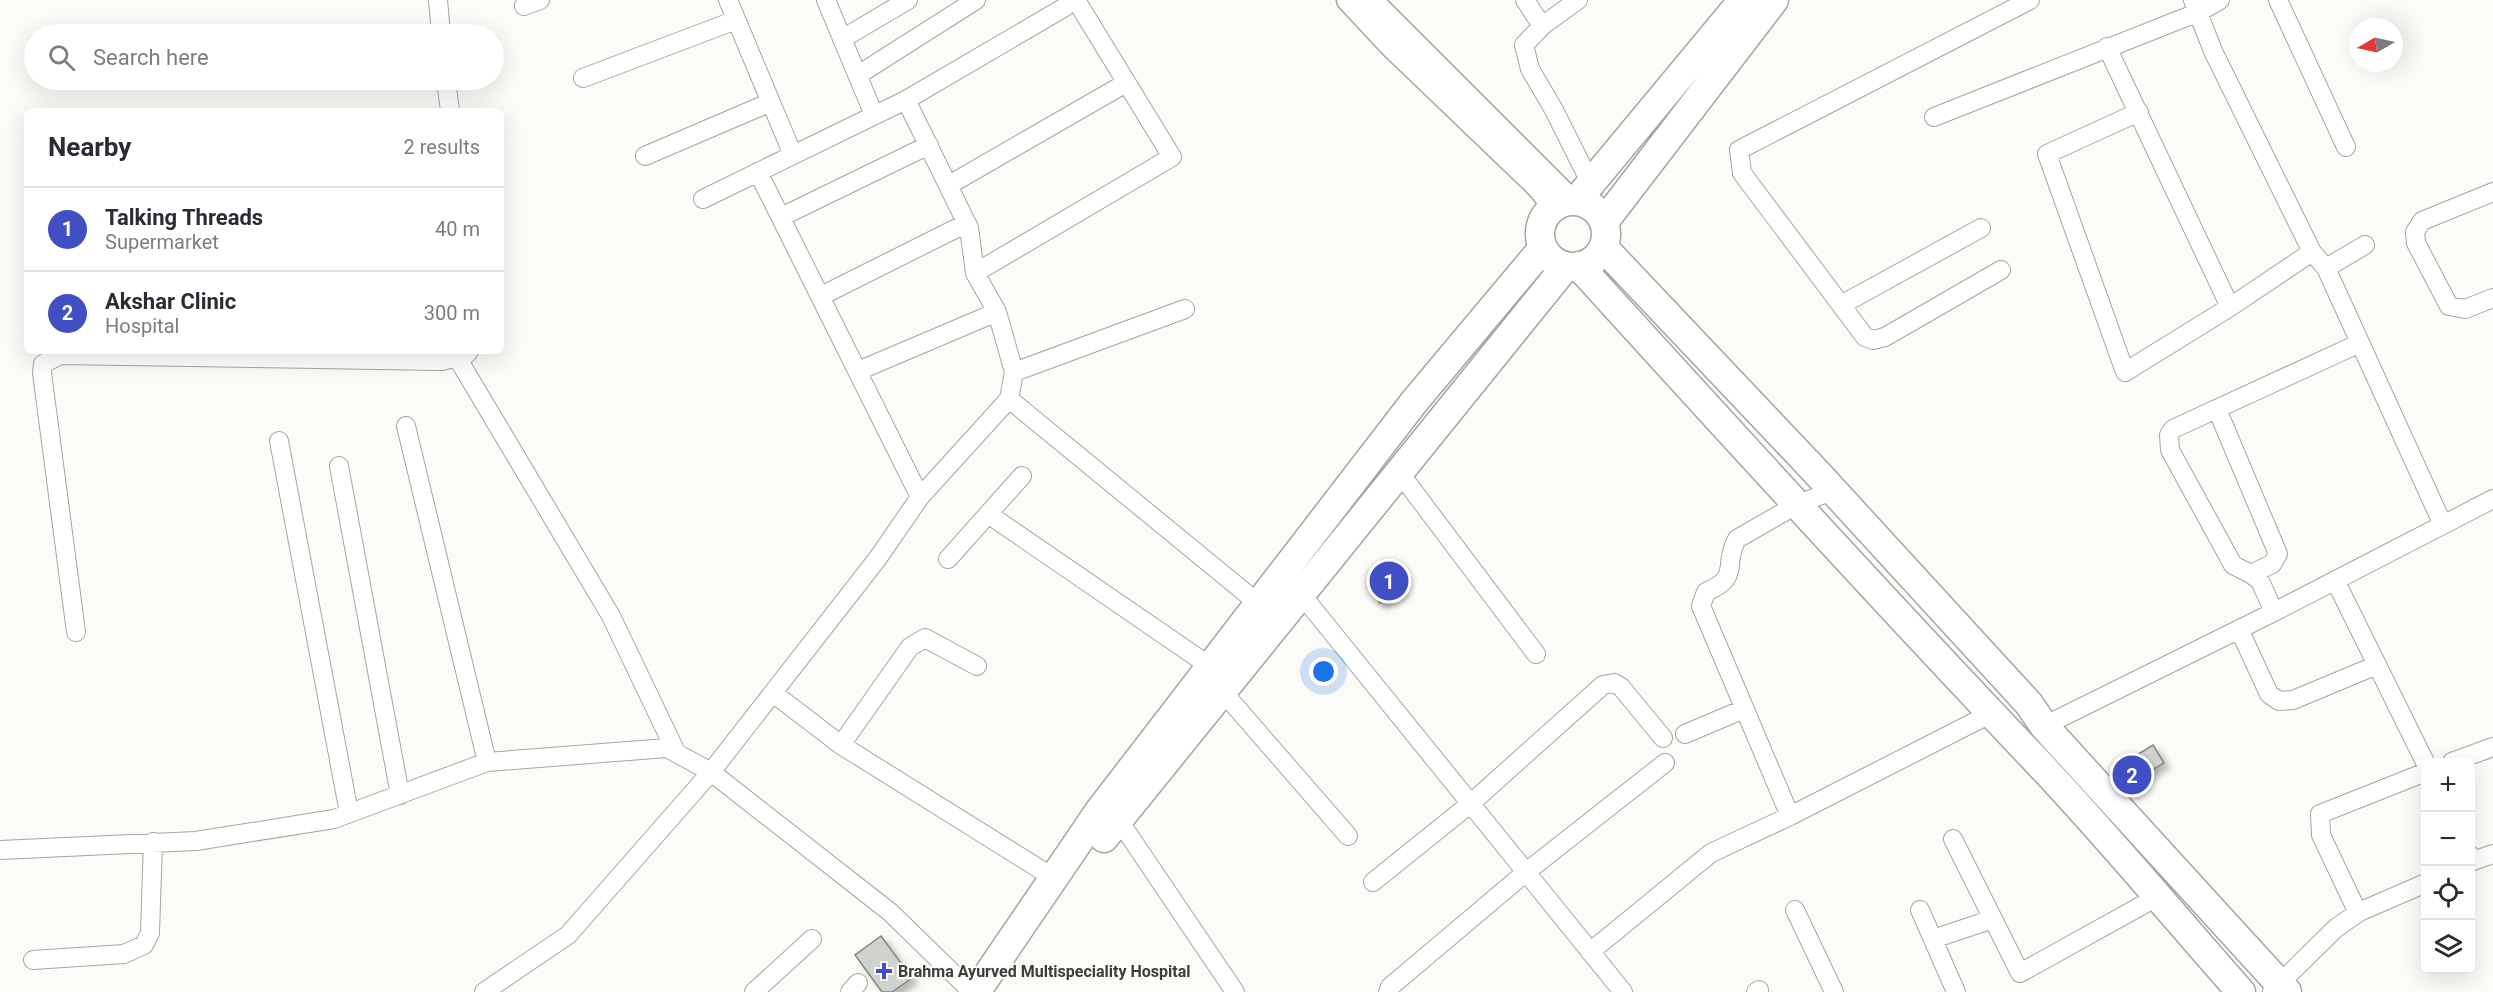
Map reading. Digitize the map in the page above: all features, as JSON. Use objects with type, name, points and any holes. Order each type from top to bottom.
[{"type":"main road","points":[[1743,0],[1574,198],[1548,212],[1540,229],[1543,248],[1555,263],[1572,266],[1592,262],[1604,235],[1774,0]]},
{"type":"main road","points":[[1574,198],[1599,211],[1604,235],[2029,704],[2044,726],[2279,990]]},
{"type":"main road","points":[[999,992],[1058,902],[1217,679],[1260,604],[1414,402],[1543,248]]},
{"type":"main road","points":[[976,992],[1100,810],[1217,679],[1301,594],[1399,472],[1572,266]]},
{"type":"main road","points":[[1572,266],[1840,549],[1990,714],[2029,752],[2241,992]]},
{"type":"street","points":[[438,0],[440,24]]},
{"type":"street","points":[[728,0],[794,155]]},
{"type":"street","points":[[826,0],[874,115]]},
{"type":"street","points":[[842,39],[908,0]]},
{"type":"street","points":[[858,75],[976,0]]},
{"type":"street","points":[[703,199],[906,100],[1074,0],[1172,157],[975,273]]},
{"type":"street","points":[[1348,0],[1391,46],[1539,188],[1574,198]]},
{"type":"street","points":[[1371,0],[1574,198]]},
{"type":"street","points":[[1525,0],[1542,26]]},
{"type":"street","points":[[1574,198],[1554,110],[1530,69],[1524,45],[1542,26],[1578,0]]},
{"type":"street","points":[[2001,270],[1885,338],[1874,340],[1865,337],[1742,173],[1739,150],[2030,0]]},
{"type":"street","points":[[1934,117],[2107,46],[2196,6],[2220,0]]},
{"type":"street","points":[[2278,0],[2346,147]]},
{"type":"street","points":[[2196,6],[2213,51],[2312,252],[2326,268],[2443,525]]},
{"type":"street","points":[[583,78],[736,20]]},
{"type":"street","points":[[2107,46],[2230,307]]},
{"type":"street","points":[[949,185],[1126,83]]},
{"type":"street","points":[[447,90],[450,108]]},
{"type":"street","points":[[484,992],[568,935],[711,772],[878,558],[920,497],[1009,399],[1014,372],[997,312],[975,273],[967,223],[906,100]]},
{"type":"street","points":[[645,156],[771,102]]},
{"type":"street","points":[[2139,112],[2047,154],[2125,372],[2230,307],[2312,252]]},
{"type":"street","points":[[781,218],[929,145]]},
{"type":"street","points":[[758,172],[920,497]]},
{"type":"street","points":[[2493,192],[2422,221],[2415,232],[2416,243],[2450,306],[2465,309],[2493,298]]},
{"type":"street","points":[[820,296],[967,223]]},
{"type":"street","points":[[1841,305],[1981,228]]},
{"type":"street","points":[[2326,268],[2365,245]]},
{"type":"street","points":[[1014,372],[1185,309]]},
{"type":"street","points":[[858,371],[997,312]]},
{"type":"street","points":[[2274,612],[2260,581],[2233,565],[2170,450],[2169,435],[2173,429],[2360,343]]},
{"type":"street","points":[[76,632],[43,364],[60,355],[442,361],[463,355],[611,616],[676,752]]},
{"type":"street","points":[[1009,399],[1260,604]]},
{"type":"street","points":[[2217,409],[2278,555],[2272,564],[2251,574]]},
{"type":"street","points":[[406,426],[487,762]]},
{"type":"street","points":[[279,441],[349,813]]},
{"type":"street","points":[[339,466],[400,795]]},
{"type":"street","points":[[1399,472],[1536,654]]},
{"type":"street","points":[[948,559],[1022,476]]},
{"type":"street","points":[[1790,816],[1701,606],[1706,592],[1725,581],[1730,573],[1731,549],[1737,538],[1796,505],[1834,490]]},
{"type":"street","points":[[2044,726],[2274,612],[2493,499]]},
{"type":"street","points":[[988,514],[1217,679],[1348,837]]},
{"type":"street","points":[[2335,580],[2423,758]]},
{"type":"street","points":[[1301,594],[1623,992]]},
{"type":"street","points":[[2239,629],[2269,694],[2279,701],[2293,700],[2377,665]]},
{"type":"street","points":[[841,745],[910,646],[917,641],[926,638],[977,666]]},
{"type":"street","points":[[1374,882],[1470,804],[1603,685],[1614,683],[1621,687],[1663,738]]},
{"type":"street","points":[[773,693],[841,745],[1054,878]]},
{"type":"street","points":[[1685,734],[1744,709]]},
{"type":"street","points":[[1590,952],[1711,853],[1790,816],[1990,714]]},
{"type":"street","points":[[2463,758],[2493,747]]},
{"type":"street","points":[[0,850],[196,841],[334,819],[487,762],[668,748],[711,772],[890,912],[972,992]]},
{"type":"street","points":[[1388,992],[1390,987],[1525,873],[1665,763]]},
{"type":"street","points":[[2358,913],[2321,835],[2320,814],[2421,774]]},
{"type":"street","points":[[1118,819],[1235,992]]},
{"type":"street","points":[[1953,839],[2020,973],[2157,897]]},
{"type":"street","points":[[33,960],[124,954],[144,945],[150,933],[153,842]]},
{"type":"street","points":[[2475,859],[2493,854]]},
{"type":"street","points":[[2279,990],[2336,928],[2358,913],[2421,885]]},
{"type":"street","points":[[1795,910],[1834,992]]},
{"type":"street","points":[[1920,910],[1956,992]]},
{"type":"street","points":[[1933,939],[1993,919]]},
{"type":"street","points":[[754,992],[812,939]]},
{"type":"building","points":[[1390,573],[1401,589],[1380,603],[1372,590]]},
{"type":"building","points":[[2153,745],[2164,763],[2123,788],[2112,770]]},
{"type":"building","points":[[881,936],[912,978],[892,992],[882,992],[855,955]]},
{"type":"place","name":"Talking Threads","points":[[1389,581]]},
{"type":"place","name":"Akshar Clinic","points":[[2132,775]]},
{"type":"place","name":"Brahma Ayurved Multispeciality Hospital","points":[[884,971]]}]
